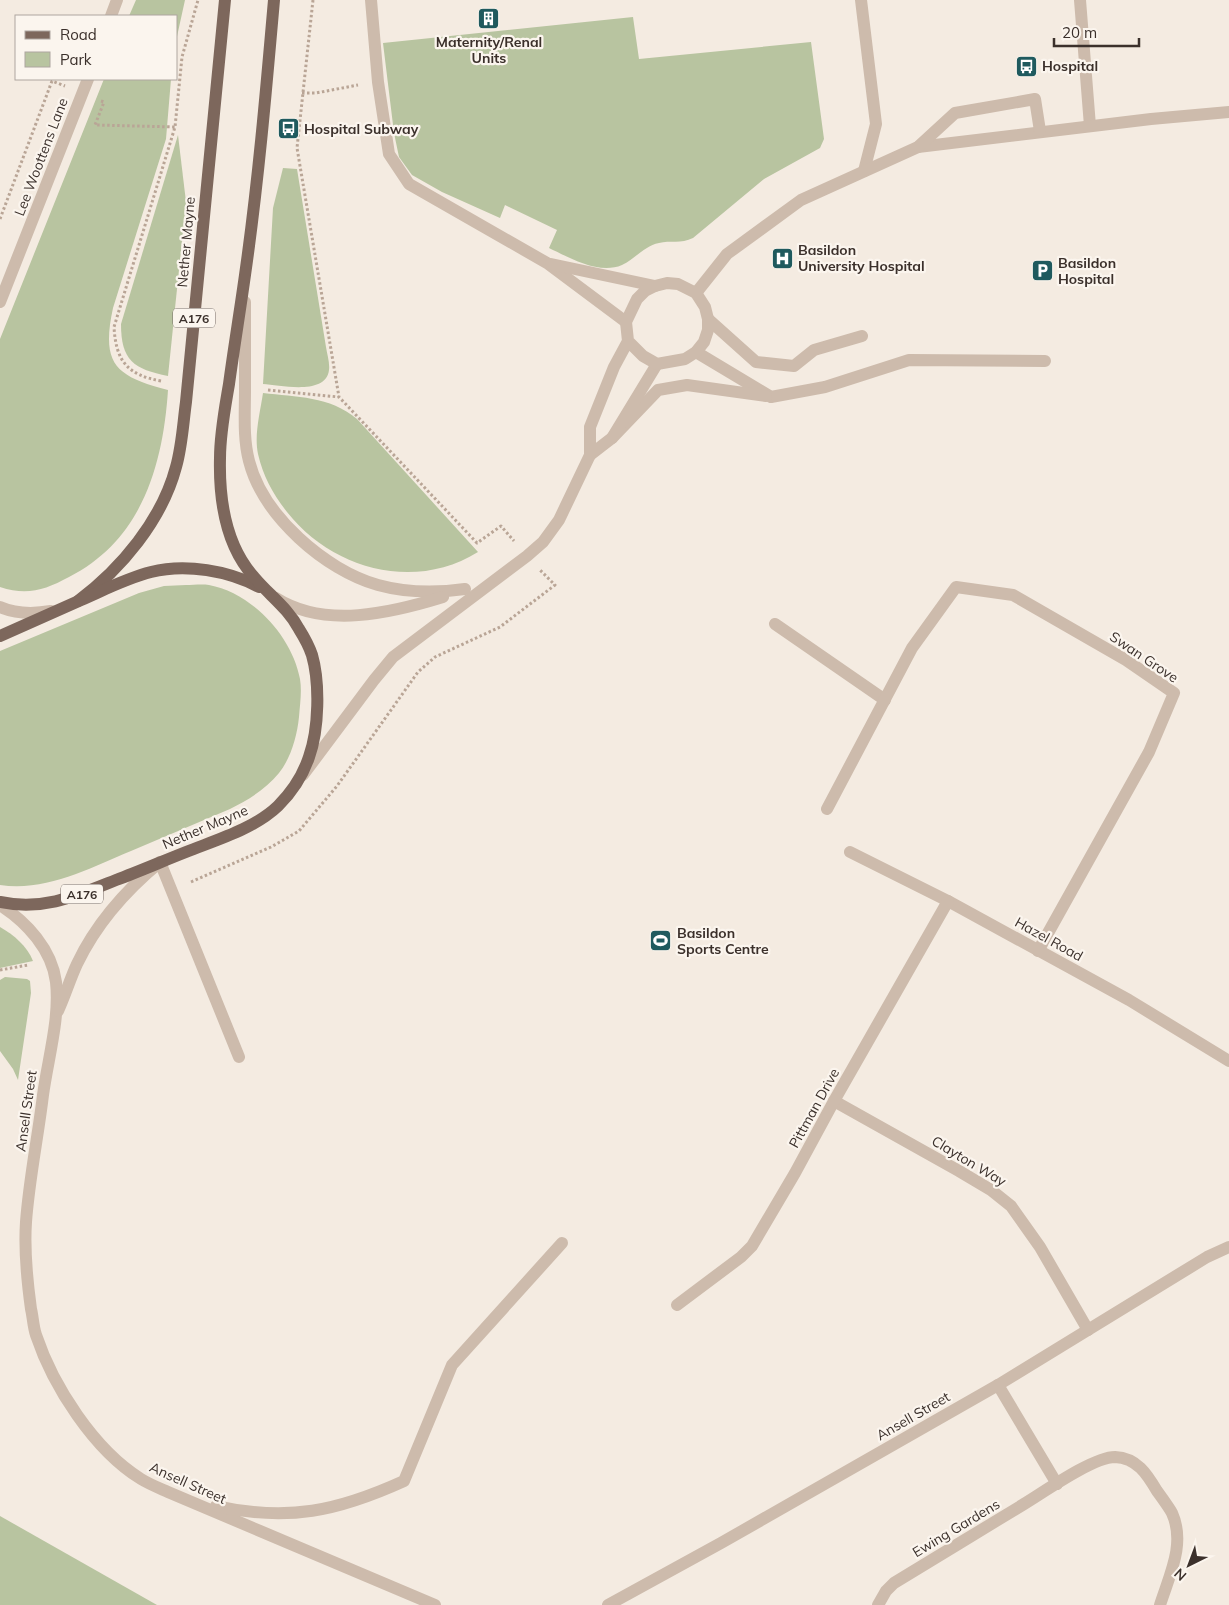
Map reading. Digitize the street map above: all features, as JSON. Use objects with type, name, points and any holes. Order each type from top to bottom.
[{"type":"main road","name":"Nether Mayne","points":[[78,601],[99,586],[120,564],[142,536],[167,492],[176,467],[186,402],[225,0]]},
{"type":"main road","name":"Nether Mayne","points":[[0,903],[25,906],[47,904],[73,898],[257,822],[278,807],[296,785],[309,758],[316,723],[318,687],[312,654],[299,628],[286,609],[253,577],[240,559],[225,516],[220,456],[256,188],[274,0]]},
{"type":"main road","name":"Nether Mayne","points":[[0,636],[130,578],[153,571],[185,568],[218,572],[248,581],[270,594]]},
{"type":"street","points":[[111,15],[117,0]]},
{"type":"street","points":[[370,0],[378,82],[389,154],[409,184],[547,263],[626,322]]},
{"type":"street","points":[[861,0],[876,124],[864,171]]},
{"type":"street","points":[[1080,0],[1090,126]]},
{"type":"street","name":"Lee Woottens Lane","points":[[0,302],[88,80]]},
{"type":"street","points":[[918,147],[955,114],[1034,99],[1040,131]]},
{"type":"street","points":[[696,293],[726,254],[801,200],[918,147],[1040,131],[1229,112]]},
{"type":"street","points":[[547,263],[656,286]]},
{"type":"street","points":[[245,276],[244,435],[249,462],[257,485],[273,511],[295,535],[320,556],[347,572],[377,585],[408,591],[440,593],[465,589]]},
{"type":"street","points":[[296,785],[393,657],[543,542],[559,520],[590,454],[590,427],[614,367],[628,341],[626,322],[637,299],[645,291],[656,286],[678,284],[696,293],[705,307],[708,330],[704,342],[696,352],[685,359],[657,364],[643,356],[628,341]]},
{"type":"street","points":[[708,319],[756,362],[794,366],[814,350],[862,336]]},
{"type":"street","points":[[696,352],[770,397]]},
{"type":"street","points":[[590,454],[612,438],[658,390],[687,385],[770,397],[825,387],[908,360],[1045,361]]},
{"type":"street","points":[[612,438],[657,364]]},
{"type":"street","points":[[270,594],[285,604],[303,611],[324,615],[350,616],[407,606],[465,589],[483,583],[509,569]]},
{"type":"street","name":"Swan Grove","points":[[826,809],[912,648],[956,587],[1013,595],[1126,660],[1174,693],[1149,752],[1038,951]]},
{"type":"street","points":[[0,607],[22,613],[37,614],[56,611]]},
{"type":"street","points":[[775,624],[885,700]]},
{"type":"street","name":"Hazel Road","points":[[850,852],[948,901],[1129,1000],[1229,1061]]},
{"type":"street","points":[[56,1018],[77,964],[97,930],[118,902],[140,878],[160,862],[239,1057]]},
{"type":"street","name":"Pittman Drive","points":[[677,1305],[741,1257],[752,1246],[948,901]]},
{"type":"street","points":[[0,903],[41,943],[51,961],[56,982],[56,1018]]},
{"type":"street","name":"Ansell Street","points":[[56,1018],[46,1074],[26,1222],[28,1282],[36,1334],[55,1382],[84,1426],[110,1455],[140,1479],[435,1605]]},
{"type":"street","name":"Clayton Way","points":[[834,1101],[975,1180],[1011,1206],[1040,1247],[1088,1330]]},
{"type":"street","points":[[168,1492],[196,1502],[253,1513],[299,1513],[338,1506],[371,1496],[404,1481],[452,1365],[562,1243]]},
{"type":"street","name":"Ansell Street","points":[[608,1605],[722,1543],[998,1385],[1207,1257],[1229,1247]]},
{"type":"street","points":[[998,1385],[1057,1484]]},
{"type":"street","name":"Ewing Gardens","points":[[878,1605],[886,1590],[894,1583],[1057,1484],[1094,1463],[1112,1457],[1131,1461],[1146,1473],[1172,1514],[1177,1531],[1178,1549],[1160,1605]]},
{"type":"path","points":[[161,381],[144,378],[131,370],[119,357],[115,344],[114,328],[137,248],[176,127],[182,58],[198,0]]},
{"type":"path","points":[[313,0],[297,148],[339,397],[477,543],[501,526]]},
{"type":"path","name":"Lee Woottens Lane","points":[[0,219],[52,82]]},
{"type":"path","points":[[302,93],[316,93],[355,85]]},
{"type":"path","points":[[104,102],[95,125],[176,127]]},
{"type":"path","points":[[268,390],[339,397]]},
{"type":"green space","points":[[136,0],[185,0],[178,32],[178,15],[129,15]]},
{"type":"green space","points":[[633,17],[639,59],[811,42],[824,139],[820,148],[764,179],[693,238],[654,245],[622,265],[613,268],[594,267],[549,248],[557,230],[505,205],[500,218],[442,192],[412,175],[399,157],[394,133],[383,43]]},
{"type":"green space","points":[[104,80],[171,80],[166,139],[113,308],[109,342],[111,355],[116,365],[124,373],[150,385],[168,390],[161,446],[144,498],[131,521],[115,543],[94,561],[69,577],[36,590],[19,591],[0,587],[0,339]]},
{"type":"green space","points":[[178,135],[186,202],[168,376],[146,370],[132,361],[124,347],[121,324]]},
{"type":"green space","points":[[283,168],[297,169],[329,361],[329,370],[326,378],[320,383],[311,386],[291,387],[263,384],[273,208]]},
{"type":"green space","points":[[263,393],[312,399],[347,411],[357,419],[478,552],[453,564],[427,571],[401,572],[375,568],[350,560],[327,548],[306,532],[287,512],[273,492],[266,477],[257,447],[258,424]]},
{"type":"green space","points":[[209,585],[225,590],[255,607],[279,632],[296,663],[301,688],[298,724],[290,754],[279,773],[262,789],[237,806],[100,864],[51,882],[17,886],[0,885],[0,651],[139,593],[164,586]]},
{"type":"green space","points":[[0,927],[20,941],[33,961],[0,968]]},
{"type":"green space","points":[[5,977],[27,979],[30,981],[31,993],[18,1080],[13,1069],[0,1051],[0,980]]},
{"type":"green space","points":[[0,1516],[157,1605],[0,1605]]},
{"type":"place","name":"Maternity/Renal Units","points":[[489,19]]},
{"type":"place","name":"Hospital","points":[[1026,66]]},
{"type":"place","name":"Hospital Subway","points":[[288,129]]},
{"type":"place","name":"Basildon University Hospital","points":[[782,258]]},
{"type":"place","name":"Basildon Hospital","points":[[1042,271]]},
{"type":"place","name":"Basildon Sports Centre","points":[[661,941]]}]
